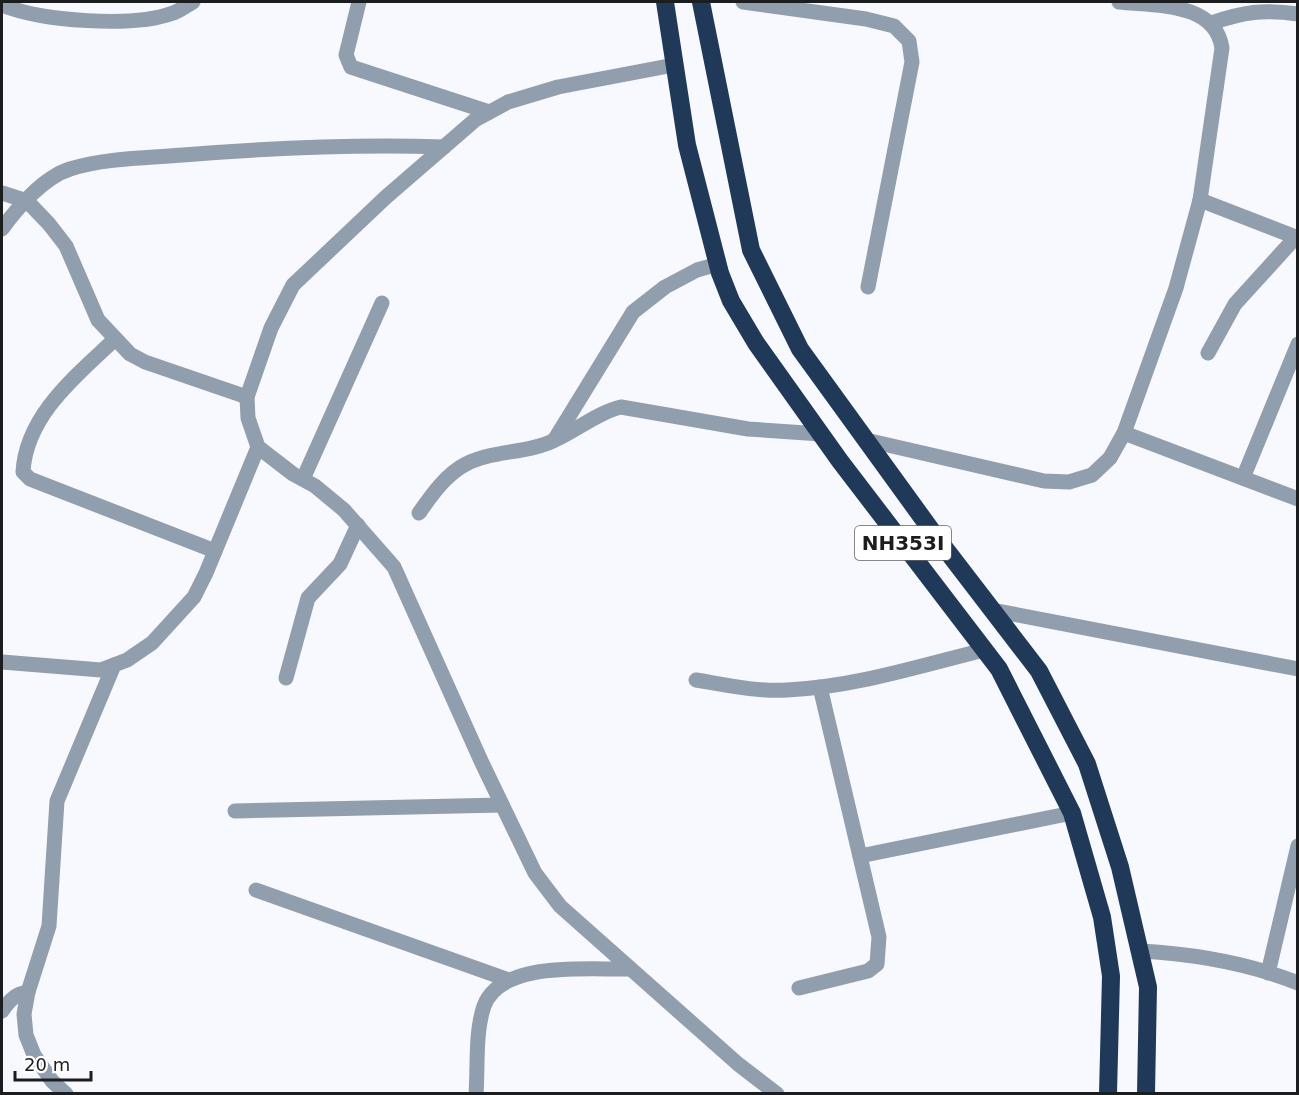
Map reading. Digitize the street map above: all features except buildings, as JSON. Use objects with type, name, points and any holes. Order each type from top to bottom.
[{"type":"highway","name":"NH353I","points":[[664,2],[687,144],[718,264],[731,301],[745,326],[821,434],[984,650],[1009,687],[1072,813],[1102,916],[1111,976],[1108,1094]]},
{"type":"highway","name":"NH353I","points":[[701,2],[751,250],[800,349],[1039,671],[1087,764],[1120,867],[1148,987],[1146,1094]]},
{"type":"street","points":[[2,5],[44,16],[90,21],[138,19],[173,13],[193,2]]},
{"type":"street","points":[[359,2],[346,55],[351,67],[489,112]]},
{"type":"street","points":[[743,2],[866,19],[894,26],[909,41],[912,62],[868,287]]},
{"type":"street","points":[[866,440],[1044,482],[1069,482],[1092,475],[1110,458],[1124,433],[1176,288],[1200,201],[1222,48],[1219,33],[1212,23],[1201,15],[1182,10],[1119,2]]},
{"type":"street","points":[[1212,23],[1241,13],[1268,10],[1298,14]]},
{"type":"street","points":[[674,65],[558,87],[508,102],[475,120],[315,262],[293,285],[271,328],[248,397],[248,418],[258,447],[315,486],[358,525],[394,567],[535,873],[560,906],[628,969],[738,1064],[777,1094]]},
{"type":"street","points":[[2,229],[45,184],[68,169],[110,162],[271,148],[370,144],[444,147]]},
{"type":"street","points":[[2,193],[27,201],[66,246],[98,320],[130,354],[145,362],[248,397]]},
{"type":"street","points":[[1200,201],[1296,238],[1235,304],[1208,353]]},
{"type":"street","points":[[554,441],[633,312],[665,287],[697,270],[718,264]]},
{"type":"street","points":[[303,479],[382,303]]},
{"type":"street","points":[[115,339],[51,401],[24,459],[23,472],[30,479],[215,551]]},
{"type":"street","points":[[1243,478],[1298,344]]},
{"type":"street","points":[[419,513],[444,480],[466,464],[522,452],[554,441],[609,410],[621,407],[748,429],[821,434]]},
{"type":"street","points":[[1124,433],[1298,500]]},
{"type":"street","points":[[2,662],[101,670],[127,660],[152,643],[169,628],[194,597],[258,447]]},
{"type":"street","points":[[286,678],[308,598],[340,564],[358,525]]},
{"type":"street","points":[[992,610],[1298,669]]},
{"type":"street","points":[[696,680],[738,687],[785,690],[820,687],[838,685],[984,650]]},
{"type":"street","points":[[66,1094],[46,1072],[34,1054],[26,1035],[24,1014],[28,992],[49,926],[57,801],[114,665]]},
{"type":"street","points":[[799,988],[868,971],[877,964],[879,937],[820,687]]},
{"type":"street","points":[[235,811],[502,805]]},
{"type":"street","points":[[860,856],[1072,813]]},
{"type":"street","points":[[1268,973],[1298,846]]},
{"type":"street","points":[[256,890],[509,980]]},
{"type":"street","points":[[1141,951],[1177,953],[1268,973],[1298,983]]},
{"type":"street","points":[[476,1094],[484,1005],[495,989],[509,980],[540,970],[628,969]]},
{"type":"street","points":[[2,1011],[8,1001],[20,993],[28,992]]}]
